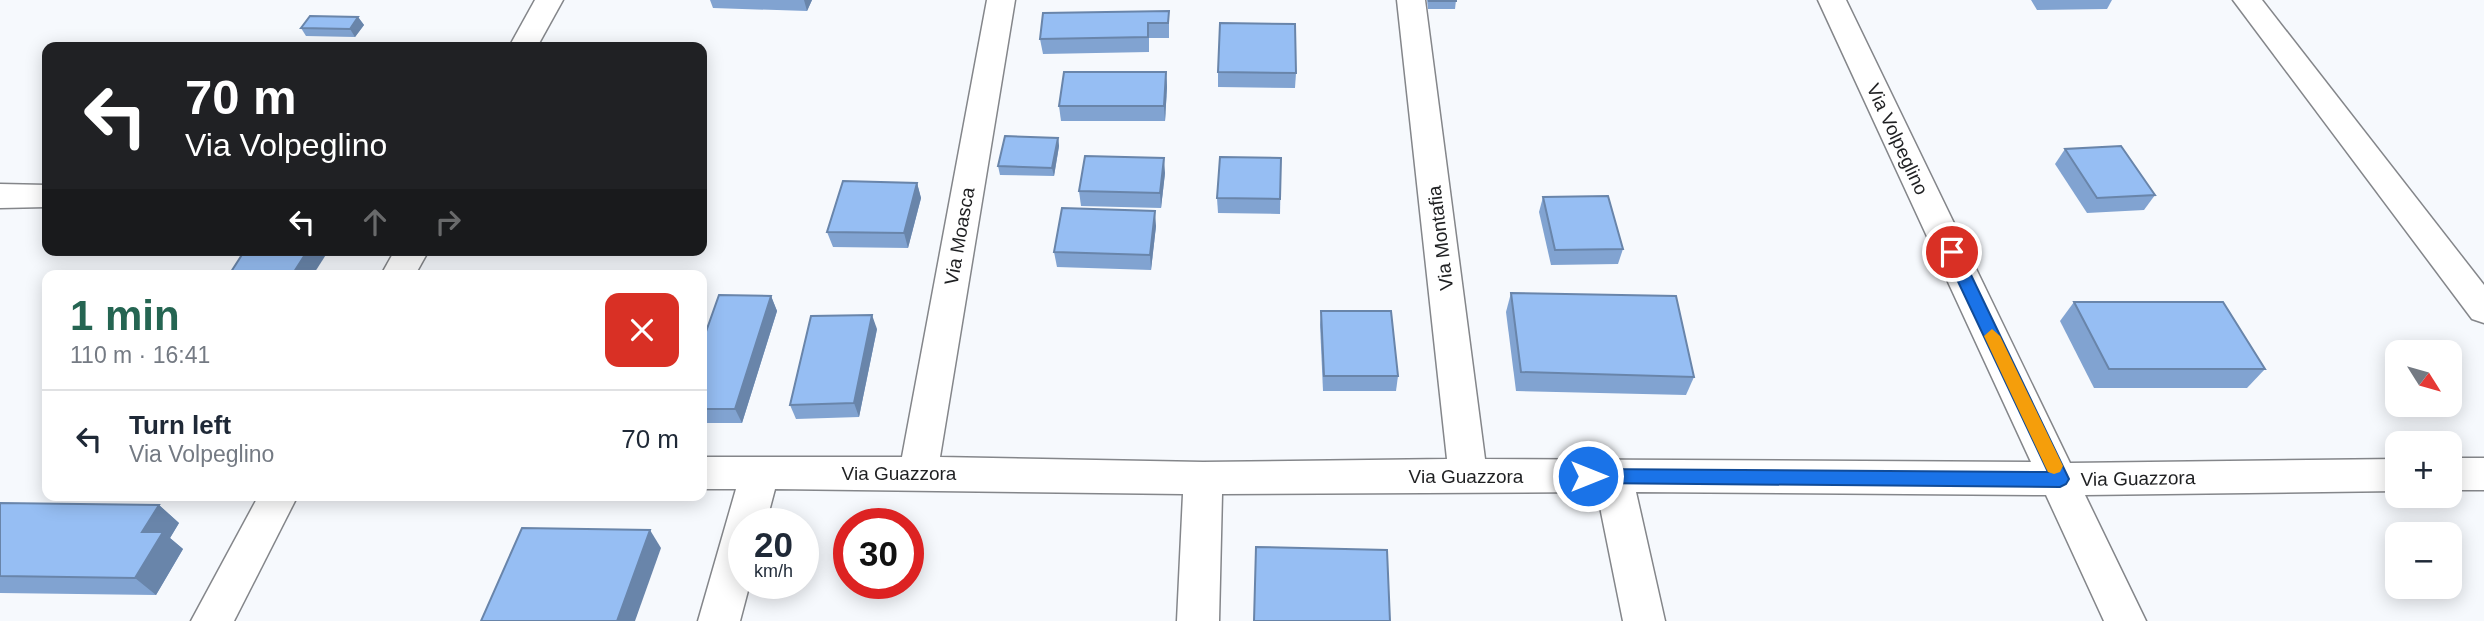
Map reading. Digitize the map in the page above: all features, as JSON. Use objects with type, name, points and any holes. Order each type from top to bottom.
[{"type":"street","points":[[526,42],[549,0]]},
{"type":"street","name":"Via Moasca","points":[[918,473],[1001,0]]},
{"type":"street","name":"Via Montafia","points":[[1411,0],[1468,475]]},
{"type":"street","name":"Via Volpeglino","points":[[1832,0],[2125,621]]},
{"type":"street","points":[[2247,0],[2484,310]]},
{"type":"street","points":[[0,196],[42,196]]},
{"type":"street","name":"Via Guazzora","points":[[707,473],[918,473],[1203,478],[1468,475],[2060,479],[2385,475]]},
{"type":"street","points":[[750,508],[760,473]]},
{"type":"street","points":[[1613,476],[1644,621]]},
{"type":"street","points":[[1198,621],[1203,478]]},
{"type":"street","points":[[212,621],[276,501]]},
{"type":"street","points":[[719,621],[728,589]]},
{"type":"building","points":[[1169,11],[1168,23],[1148,23],[1148,37],[1040,39],[1043,13]]},
{"type":"building","points":[[310,16],[358,17],[350,29],[301,28]]},
{"type":"building","points":[[1220,23],[1295,24],[1296,73],[1218,72]]},
{"type":"building","points":[[1064,72],[1166,72],[1164,106],[1059,106]]},
{"type":"building","points":[[1005,136],[1058,138],[1052,168],[998,166]]},
{"type":"building","points":[[2121,146],[2155,195],[2097,198],[2065,149]]},
{"type":"building","points":[[1085,156],[1164,158],[1160,193],[1079,191]]},
{"type":"building","points":[[1220,157],[1281,158],[1280,199],[1217,198]]},
{"type":"building","points":[[843,181],[917,183],[904,233],[827,232]]},
{"type":"building","points":[[1608,196],[1623,249],[1555,250],[1543,197]]},
{"type":"building","points":[[1062,208],[1155,211],[1150,255],[1054,252]]},
{"type":"building","points":[[241,256],[304,256],[295,270],[232,270]]},
{"type":"building","points":[[1511,293],[1676,296],[1694,377],[1521,372]]},
{"type":"building","points":[[719,295],[771,296],[735,409],[707,409],[707,329]]},
{"type":"building","points":[[2074,302],[2223,302],[2265,369],[2109,369]]},
{"type":"building","points":[[1321,311],[1391,311],[1398,376],[1324,376]]},
{"type":"building","points":[[872,315],[854,403],[790,405],[811,316]]},
{"type":"building","points":[[0,503],[159,505],[142,532],[163,532],[135,578],[0,576]]},
{"type":"building","points":[[522,528],[650,530],[617,621],[481,621]]},
{"type":"building","points":[[1256,547],[1387,550],[1390,621],[1254,621]]},
{"type":"slow traffic","points":[[1992,336],[2054,466]]},
{"type":"route","points":[[1588,476],[2060,479],[1952,252]]}]
